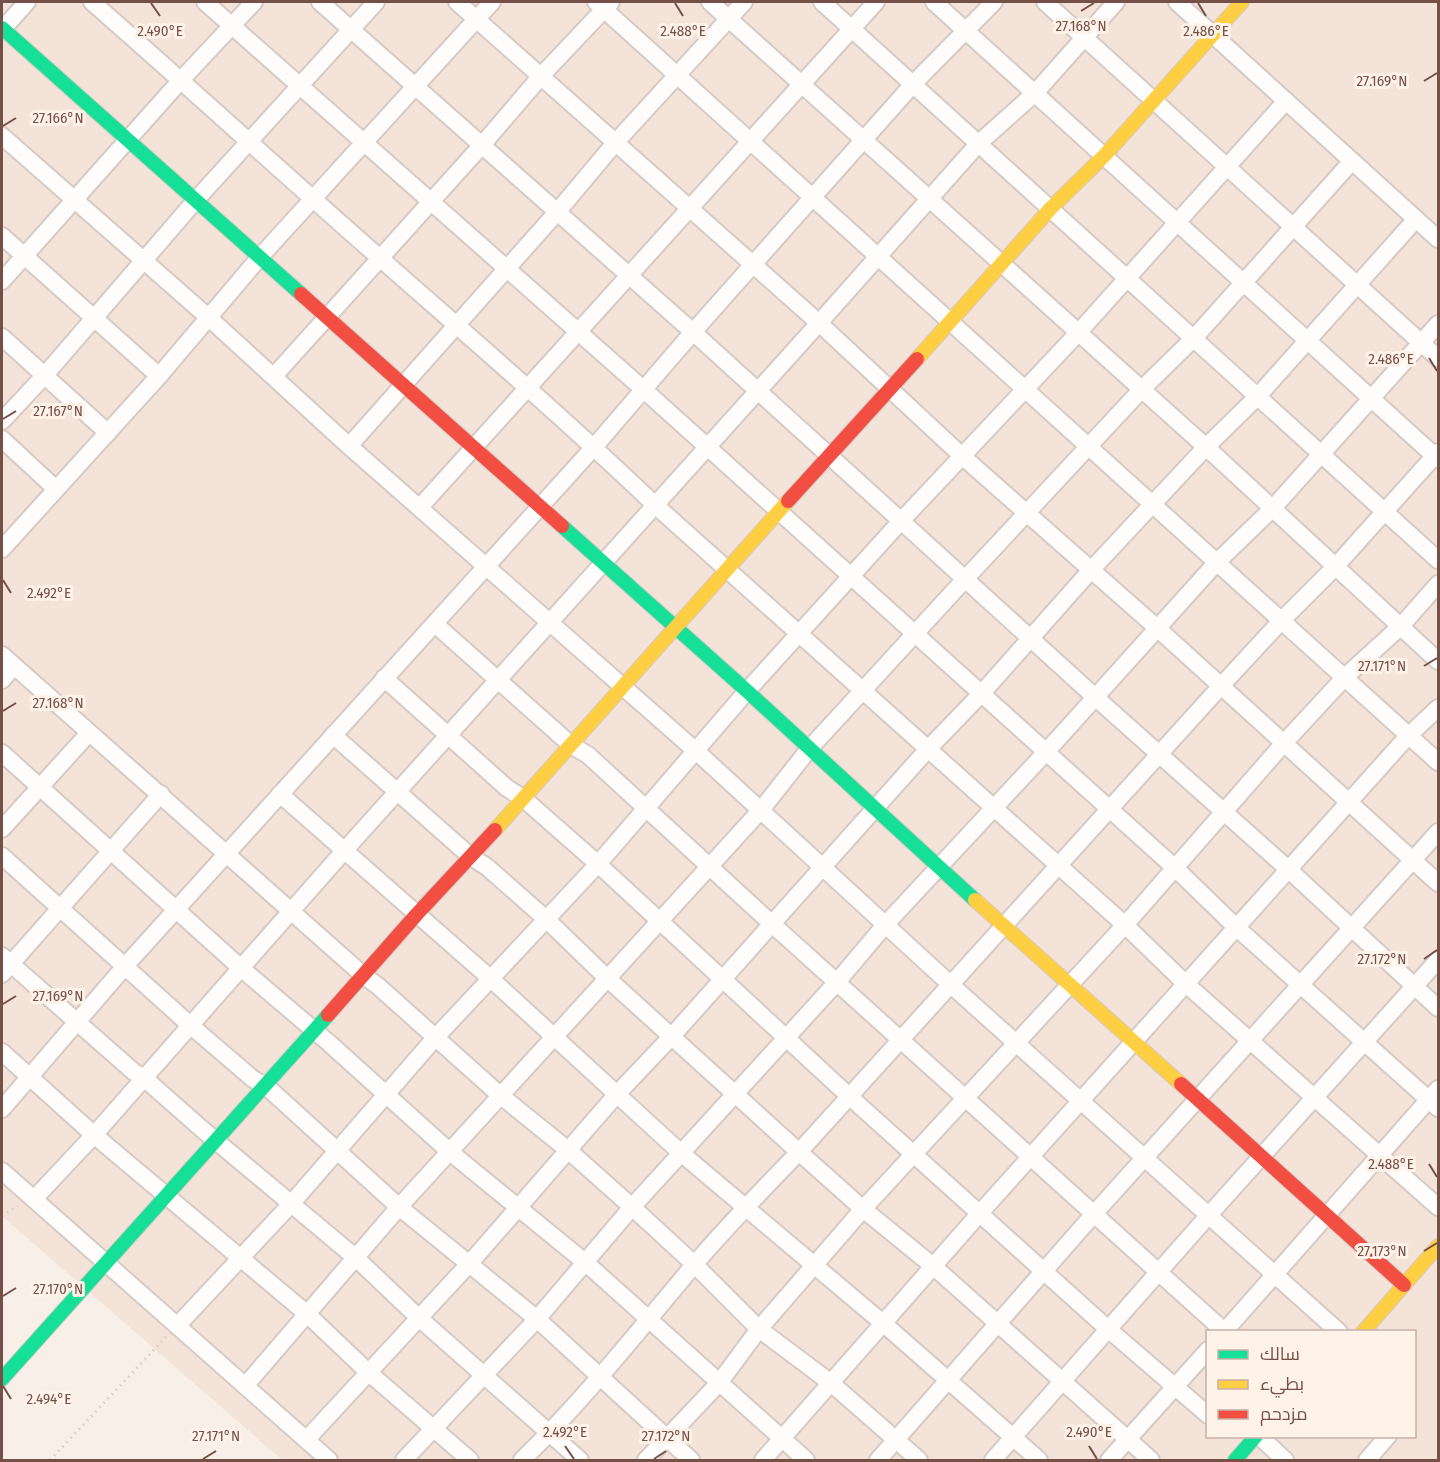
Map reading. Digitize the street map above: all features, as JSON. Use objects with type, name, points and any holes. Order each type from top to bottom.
[{"type":"street","points":[[27,2],[2,29],[747,691],[938,868],[1404,1285]]},
{"type":"street","points":[[92,2],[594,447],[655,505],[1125,924],[1186,984],[1438,1207]]},
{"type":"street","points":[[205,2],[365,141],[982,693],[1108,810],[1174,867],[1237,928],[1366,1042],[1435,1099],[1379,1155],[1225,1330]]},
{"type":"street","points":[[2,281],[181,80],[254,2]]},
{"type":"street","points":[[320,2],[693,332],[1288,869],[1438,1008]]},
{"type":"street","points":[[2,421],[45,375],[249,140],[376,2]]},
{"type":"street","points":[[457,2],[754,264],[962,456],[1156,627],[1438,884]]},
{"type":"street","points":[[2,548],[159,376],[259,258],[492,2]]},
{"type":"street","points":[[710,2],[1142,389],[1438,661]]},
{"type":"street","points":[[349,446],[558,211],[615,143],[744,2]]},
{"type":"street","points":[[822,2],[1438,560]]},
{"type":"street","points":[[420,507],[876,2]]},
{"type":"street","points":[[522,1461],[600,1377],[694,1264],[800,1152],[1220,687],[1437,456],[934,2]]},
{"type":"street","points":[[2,1108],[126,965],[594,447],[914,83],[994,2]]},
{"type":"street","points":[[1045,2],[1438,358]]},
{"type":"street","points":[[34,1199],[94,1135],[877,256],[930,200],[979,142],[1035,93],[1116,2]]},
{"type":"street","points":[[1177,2],[1438,239]]},
{"type":"street","points":[[2,1379],[217,1141],[417,914],[524,800],[828,455],[1051,208],[1104,156],[1242,2]]},
{"type":"street","points":[[274,376],[482,146],[604,4],[677,75],[1346,676],[1438,762]]},
{"type":"street","points":[[177,1326],[291,1204],[435,1038],[598,864],[747,691],[901,521],[1078,333],[1286,101]]},
{"type":"street","points":[[2,136],[208,317],[349,446],[696,751],[950,984],[1337,1330]]},
{"type":"street","points":[[245,1386],[399,1207],[710,868],[761,810],[809,749],[1026,512],[1142,389],[1194,338],[1352,161]]},
{"type":"street","points":[[306,1440],[469,1264],[616,1094],[672,1036],[1091,570],[1206,447],[1258,396],[1416,219]]},
{"type":"street","points":[[2,237],[159,376]]},
{"type":"street","points":[[404,1461],[537,1319],[632,1207],[837,982],[885,925],[1046,752],[1156,627],[1217,562],[1272,509],[1438,324]]},
{"type":"street","points":[[2,337],[108,433]]},
{"type":"street","points":[[2,439],[56,489]]},
{"type":"street","points":[[646,1461],[719,1383],[759,1329],[813,1266],[1125,924],[1284,743],[1346,676],[1401,626],[1438,584]]},
{"type":"street","points":[[435,624],[571,745],[588,755],[710,868],[1223,1330]]},
{"type":"street","points":[[2,680],[8,660],[291,912],[632,1207],[694,1264],[759,1329],[831,1383],[919,1461]]},
{"type":"street","points":[[384,678],[507,788],[598,864],[850,1097],[1108,1329],[1206,1413]]},
{"type":"street","points":[[763,1461],[933,1266],[1288,869],[1408,736],[1438,708]]},
{"type":"street","points":[[2,829],[89,733]]},
{"type":"street","points":[[333,735],[470,856],[488,867],[800,1152],[933,1266],[1151,1461]]},
{"type":"street","points":[[2,753],[242,969],[450,1152],[586,1263],[806,1461]]},
{"type":"street","points":[[160,794],[4,965],[144,1078],[356,1258],[419,1318],[580,1461]]},
{"type":"street","points":[[280,794],[490,978],[681,1153],[884,1324],[1038,1461]]},
{"type":"street","points":[[878,1461],[1094,1215],[1438,832]]},
{"type":"street","points":[[2,856],[126,965],[190,1025],[253,1079],[266,1086],[399,1207],[537,1319],[691,1461]]},
{"type":"street","points":[[993,1461],[1208,1216],[1438,960]]},
{"type":"street","points":[[2,1052],[94,1135],[306,1313],[368,1372],[470,1461]]},
{"type":"street","points":[[2,1171],[329,1461]]},
{"type":"street","points":[[1365,1330],[1438,1246]]},
{"type":"street","points":[[1109,1461],[1206,1352]]},
{"type":"street","points":[[1235,1438],[1285,1461]]},
{"type":"street","points":[[1366,1461],[1387,1438]]},
{"type":"path","points":[[50,1461],[177,1326]]},
{"type":"shaded area","points":[[2,2],[1438,2],[1438,1460],[282,1460],[2,1216]]},
{"type":"traffic: fast","points":[[2,28],[301,294]]},
{"type":"traffic: fast","points":[[562,526],[747,691],[975,900]]},
{"type":"traffic: fast","points":[[2,1379],[328,1015]]},
{"type":"traffic: fast","points":[[1235,1460],[1254,1438]]},
{"type":"traffic: slow","points":[[917,359],[1051,208],[1104,156],[1242,2]]},
{"type":"traffic: slow","points":[[495,830],[788,501]]},
{"type":"traffic: slow","points":[[975,900],[1181,1084]]},
{"type":"traffic: slow","points":[[1365,1330],[1438,1246]]},
{"type":"traffic: jam","points":[[301,294],[562,526]]},
{"type":"traffic: jam","points":[[788,501],[917,359]]},
{"type":"traffic: jam","points":[[328,1015],[495,830]]},
{"type":"traffic: jam","points":[[1181,1084],[1404,1285]]}]
